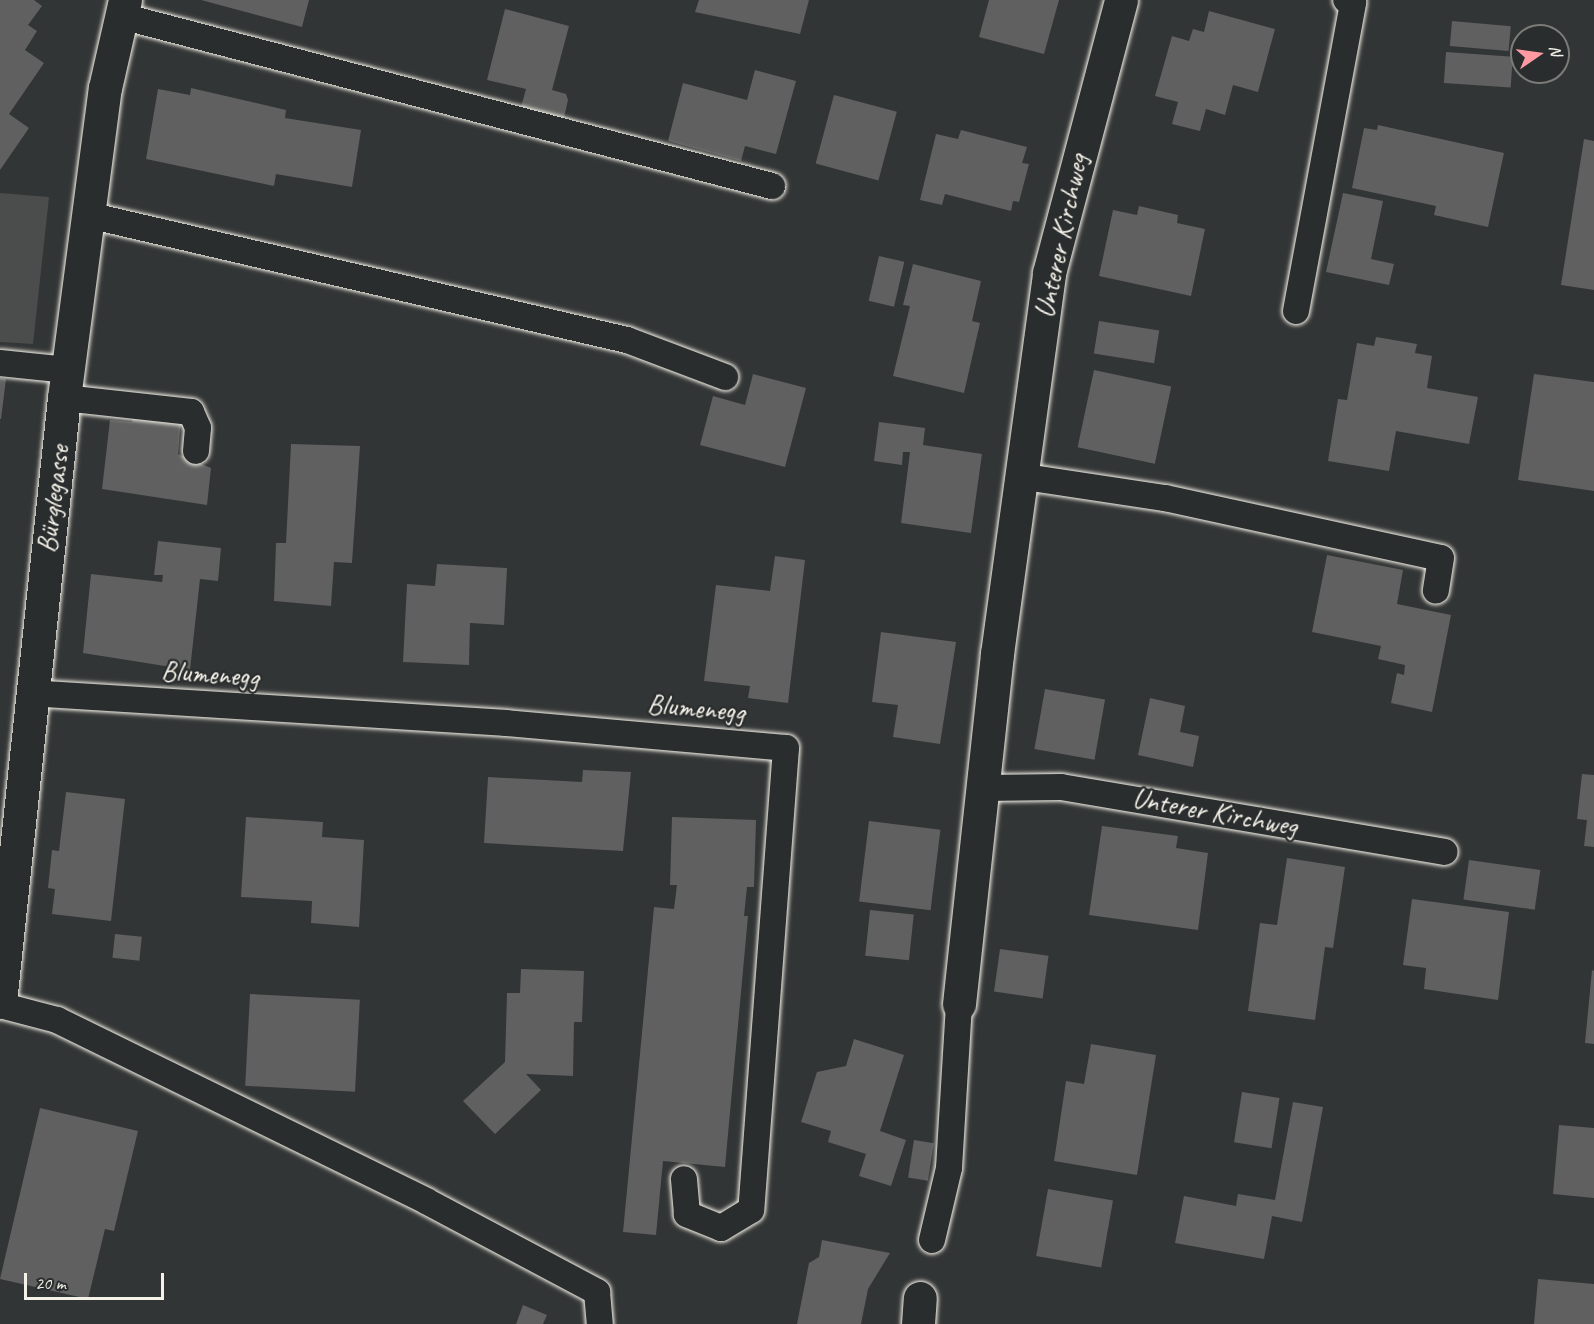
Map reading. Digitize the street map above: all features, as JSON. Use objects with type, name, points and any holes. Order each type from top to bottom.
[{"type":"street","name":"Unterer Kirchweg","points":[[959,1004],[1019,476],[1049,273],[1121,0]]},
{"type":"street","name":"Bürglegasse","points":[[0,1003],[30,693],[66,384],[105,88],[123,8]]},
{"type":"lane","points":[[1296,311],[1353,2],[1346,0]]},
{"type":"lane","points":[[123,8],[772,186]]},
{"type":"lane","points":[[88,215],[627,340],[725,377]]},
{"type":"lane","points":[[0,363],[66,384],[191,412],[198,428],[195,451]]},
{"type":"lane","points":[[1019,476],[1165,498],[1441,558],[1436,591]]},
{"type":"lane","name":"Blumenegg","points":[[30,693],[506,723],[786,748],[751,1210],[721,1228],[687,1214],[684,1179]]},
{"type":"lane","name":"Unterer Kirchweg","points":[[984,788],[1061,787],[1445,852]]},
{"type":"lane","points":[[0,1003],[57,1020],[436,1206],[597,1292],[600,1324]]},
{"type":"lane","name":"Unterer Kirchweg","points":[[932,1240],[949,1168],[959,1004]]},
{"type":"shaded area","points":[[0,193],[49,197],[33,344],[0,342]]},
{"type":"building","points":[[0,0],[34,0],[42,6],[28,25],[37,31],[25,50],[44,63],[9,114],[29,128],[0,170]]},
{"type":"building","points":[[201,0],[309,0],[302,27]]},
{"type":"building","points":[[699,0],[809,0],[800,34],[695,12]]},
{"type":"building","points":[[989,0],[1059,0],[1044,54],[979,37]]},
{"type":"building","points":[[505,9],[569,26],[552,90],[566,94],[568,100],[563,122],[520,111],[526,89],[487,80]]},
{"type":"building","points":[[1209,11],[1275,29],[1258,92],[1233,85],[1225,115],[1206,109],[1200,131],[1172,124],[1178,102],[1155,96],[1172,36],[1189,41],[1193,29],[1204,32]]},
{"type":"building","points":[[1452,21],[1510,26],[1509,51],[1450,46]]},
{"type":"building","points":[[1446,52],[1510,56],[1511,88],[1444,83]]},
{"type":"building","points":[[755,70],[796,81],[776,154],[745,146],[741,161],[668,141],[683,83],[747,100]]},
{"type":"building","points":[[191,88],[286,110],[285,118],[361,130],[352,187],[276,174],[274,186],[146,159],[158,89],[190,95]]},
{"type":"building","points":[[834,95],[897,112],[878,180],[816,164]]},
{"type":"building","points":[[1378,125],[1504,153],[1488,227],[1434,215],[1436,206],[1352,188],[1364,128],[1377,130]]},
{"type":"building","points":[[961,130],[1027,147],[1022,163],[1029,164],[1019,202],[1013,201],[1011,211],[945,194],[942,205],[920,200],[936,134],[958,139]]},
{"type":"building","points":[[1584,139],[1594,141],[1594,290],[1561,285]]},
{"type":"building","points":[[1343,193],[1383,201],[1371,259],[1394,264],[1389,285],[1326,272]]},
{"type":"building","points":[[1139,206],[1178,215],[1177,223],[1205,229],[1191,296],[1099,276],[1113,210],[1137,215]]},
{"type":"building","points":[[879,256],[904,262],[894,307],[869,301]]},
{"type":"building","points":[[913,264],[981,281],[972,321],[980,323],[964,393],[893,376],[910,306],[903,305]]},
{"type":"building","points":[[1099,321],[1159,331],[1154,363],[1094,354]]},
{"type":"building","points":[[1376,337],[1417,344],[1415,353],[1432,356],[1427,388],[1478,397],[1469,444],[1396,431],[1389,471],[1328,461],[1338,399],[1347,400],[1357,343],[1374,346]]},
{"type":"building","points":[[1094,370],[1171,386],[1155,464],[1078,447]]},
{"type":"building","points":[[753,374],[806,388],[785,467],[700,445],[713,396],[745,405]]},
{"type":"building","points":[[1534,374],[1594,382],[1594,491],[1518,480]]},
{"type":"building","points":[[0,378],[6,379],[1,419],[0,419]]},
{"type":"building","points":[[133,415],[181,420],[178,454],[211,468],[207,505],[102,489],[110,420],[132,422]]},
{"type":"building","points":[[879,422],[925,428],[923,445],[982,454],[971,533],[901,523],[910,452],[903,452],[902,465],[874,461]]},
{"type":"building","points":[[291,444],[360,446],[352,563],[334,562],[331,606],[274,601],[276,543],[286,543]]},
{"type":"building","points":[[158,541],[221,548],[218,581],[200,579],[190,670],[83,653],[91,574],[162,582],[163,575],[154,575]]},
{"type":"building","points":[[1327,555],[1403,570],[1397,604],[1451,615],[1432,712],[1391,703],[1397,673],[1404,675],[1405,665],[1378,659],[1381,646],[1312,632]]},
{"type":"building","points":[[775,556],[805,560],[788,703],[748,698],[750,686],[704,681],[716,585],[770,591]]},
{"type":"building","points":[[437,564],[507,568],[504,625],[470,623],[469,665],[403,662],[407,584],[435,586]]},
{"type":"building","points":[[881,632],[956,642],[940,744],[893,737],[898,705],[872,702]]},
{"type":"building","points":[[1045,689],[1105,700],[1094,760],[1034,749]]},
{"type":"building","points":[[1150,698],[1185,706],[1180,732],[1199,736],[1193,767],[1138,755]]},
{"type":"building","points":[[583,770],[631,772],[623,851],[484,843],[488,777],[582,782]]},
{"type":"building","points":[[1582,774],[1594,775],[1594,847],[1584,846],[1587,820],[1577,819]]},
{"type":"building","points":[[66,792],[125,799],[111,921],[52,914],[55,889],[48,888],[52,850],[59,851]]},
{"type":"building","points":[[246,817],[323,822],[322,837],[364,840],[359,927],[311,923],[312,901],[241,897]]},
{"type":"building","points":[[672,817],[756,820],[754,887],[747,887],[744,916],[748,916],[725,1167],[663,1161],[656,1235],[623,1232],[654,907],[674,909],[677,885],[670,885]]},
{"type":"building","points":[[869,821],[940,830],[931,910],[859,901]]},
{"type":"building","points":[[1102,826],[1178,836],[1176,848],[1208,853],[1198,930],[1089,915]]},
{"type":"building","points":[[1287,858],[1345,867],[1333,948],[1325,947],[1315,1020],[1248,1011],[1260,923],[1277,925]]},
{"type":"building","points":[[1469,860],[1540,870],[1535,910],[1463,900]]},
{"type":"building","points":[[1412,899],[1509,912],[1498,1000],[1424,989],[1426,968],[1403,965]]},
{"type":"building","points":[[870,910],[914,915],[909,960],[865,956]]},
{"type":"building","points":[[115,934],[142,937],[139,961],[112,958]]},
{"type":"building","points":[[1000,949],[1049,956],[1043,998],[994,992]]},
{"type":"building","points":[[521,969],[584,971],[582,1022],[574,1022],[573,1076],[526,1074],[541,1090],[495,1134],[463,1101],[505,1062],[507,993],[520,993]]},
{"type":"building","points":[[1592,970],[1594,971],[1594,1044],[1585,1043]]},
{"type":"building","points":[[250,994],[360,1000],[355,1092],[245,1086]]},
{"type":"building","points":[[854,1039],[904,1055],[880,1131],[906,1140],[891,1186],[859,1176],[866,1154],[828,1142],[831,1131],[801,1122],[817,1072],[846,1066]]},
{"type":"building","points":[[1091,1044],[1156,1055],[1137,1175],[1054,1161],[1066,1081],[1084,1084]]},
{"type":"building","points":[[1242,1092],[1280,1098],[1272,1148],[1234,1142]]},
{"type":"building","points":[[1293,1102],[1323,1107],[1302,1222],[1272,1216],[1264,1259],[1175,1243],[1184,1196],[1236,1206],[1238,1194],[1275,1200]]},
{"type":"building","points":[[40,1108],[138,1131],[114,1231],[105,1229],[88,1299],[0,1279]]},
{"type":"building","points":[[1559,1125],[1594,1128],[1594,1198],[1553,1194]]},
{"type":"building","points":[[914,1140],[934,1143],[928,1181],[908,1178]]},
{"type":"building","points":[[1048,1189],[1113,1200],[1101,1267],[1036,1256]]},
{"type":"building","points":[[822,1240],[890,1253],[868,1289],[861,1324],[797,1324],[809,1263],[819,1257]]},
{"type":"building","points":[[1538,1279],[1594,1284],[1594,1324],[1534,1324]]},
{"type":"building","points":[[523,1305],[547,1315],[543,1324],[516,1324]]}]
